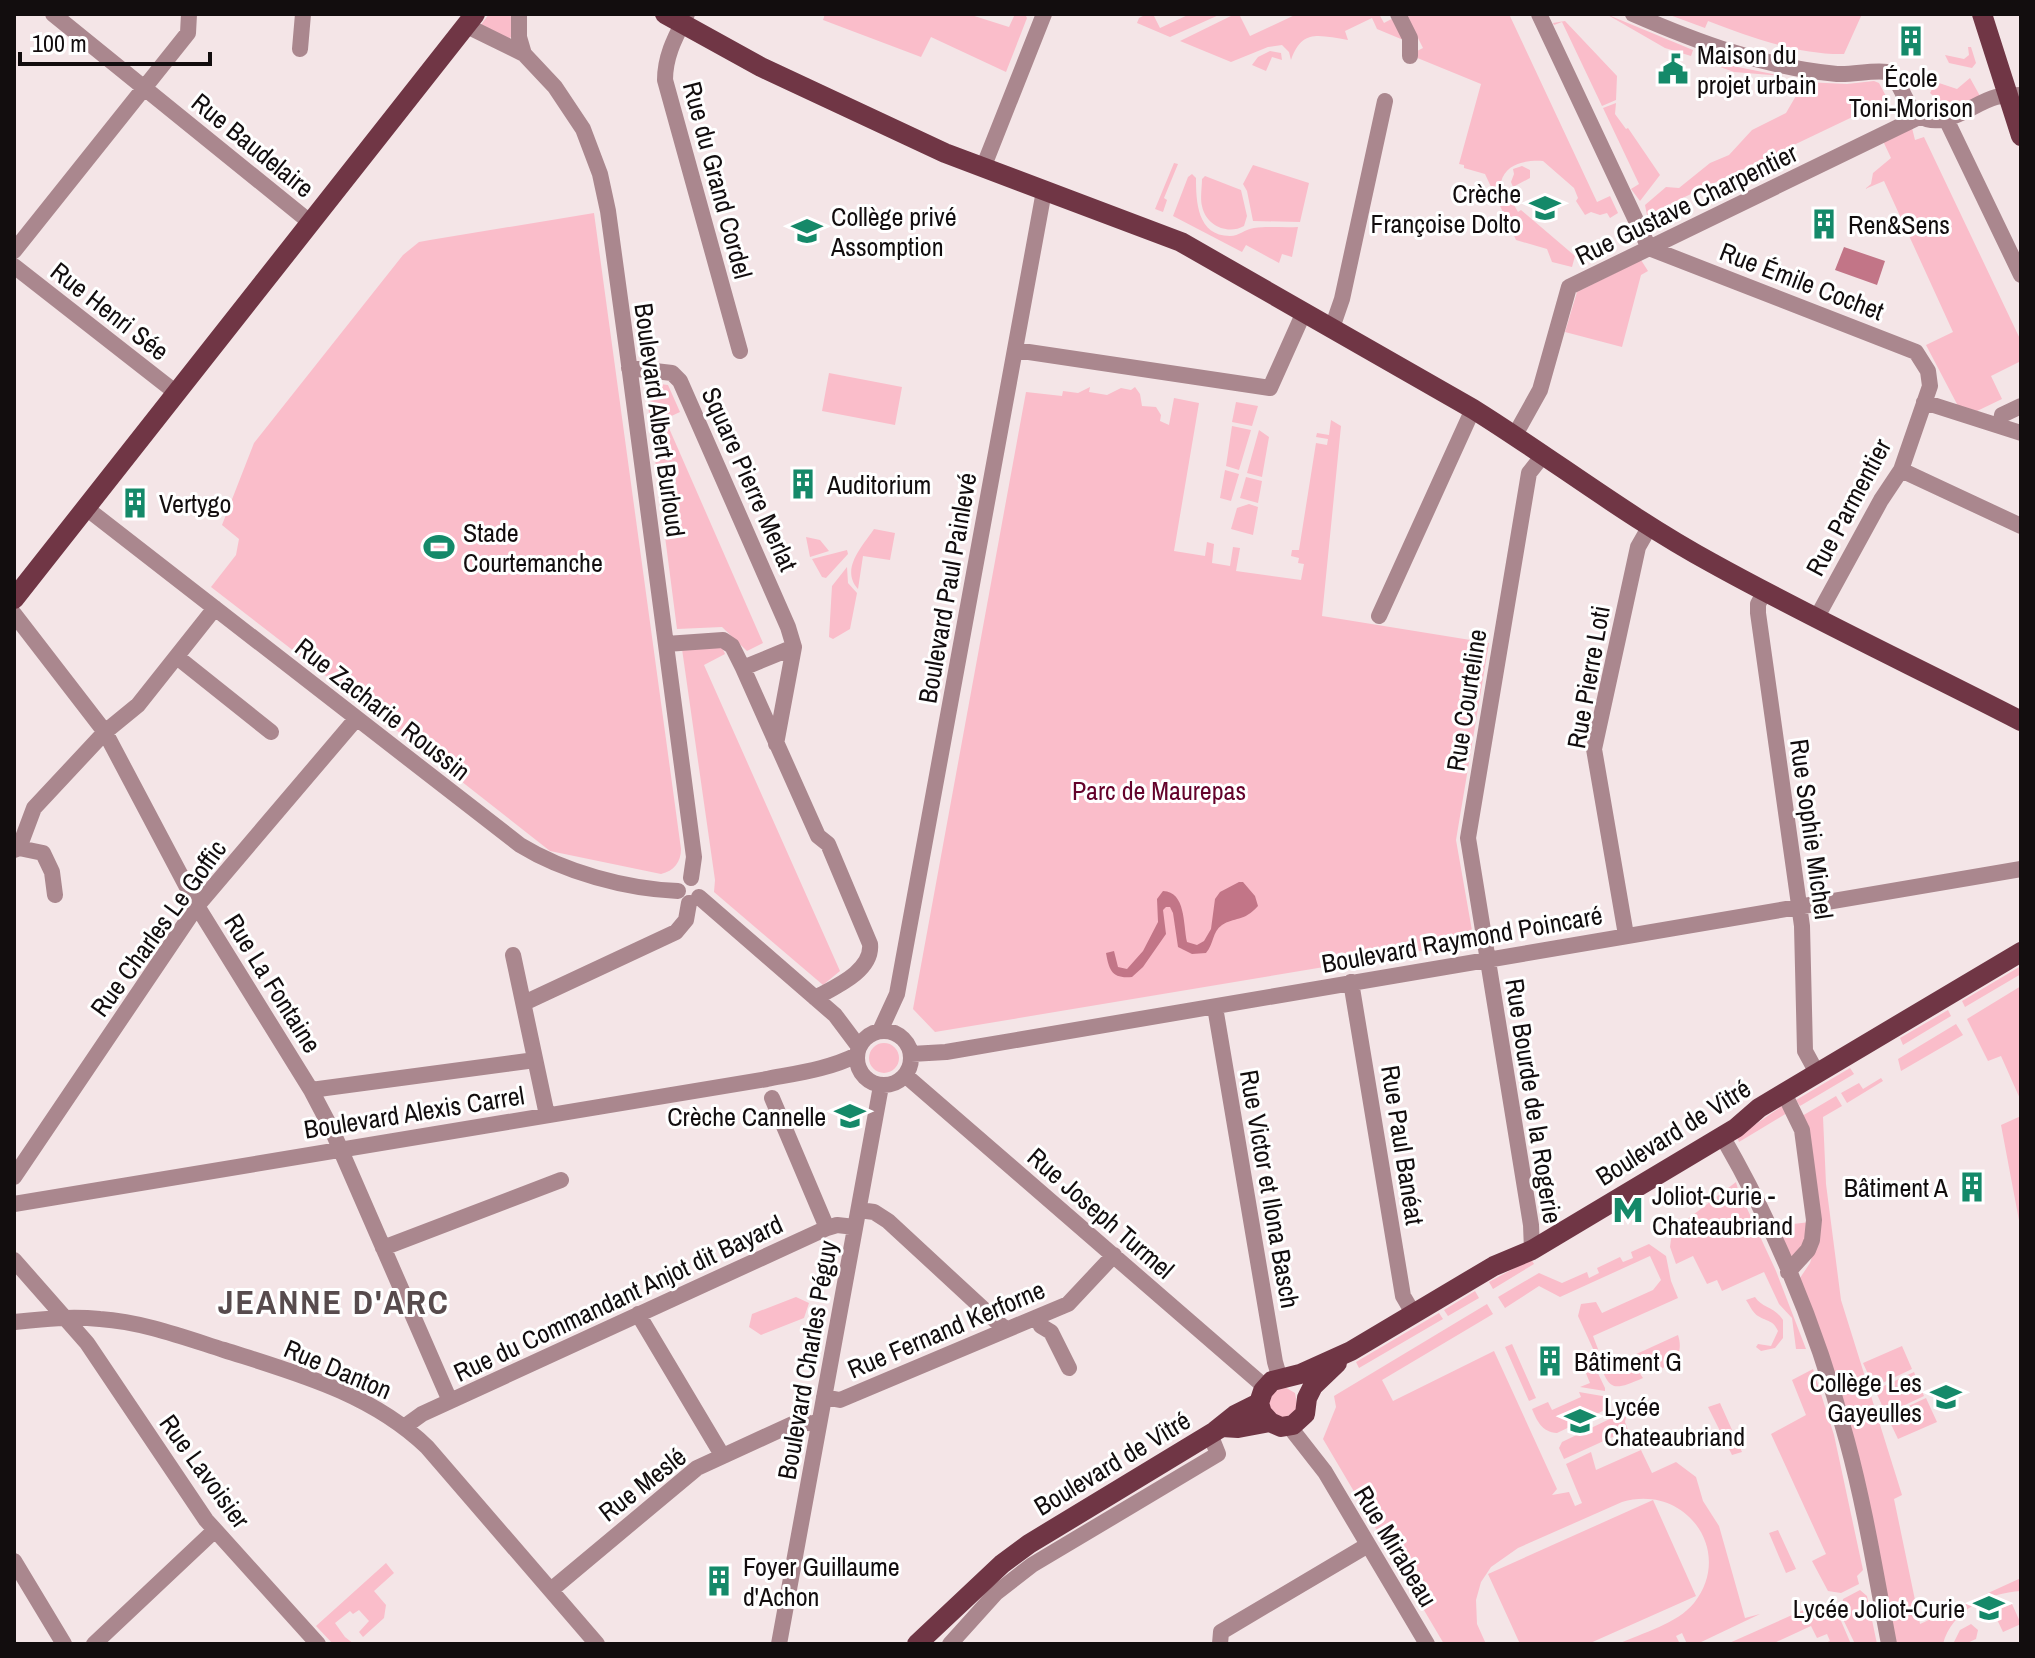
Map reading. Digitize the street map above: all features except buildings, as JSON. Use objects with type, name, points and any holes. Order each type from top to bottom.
[{"type":"main road","points":[[1982,14],[2015,95],[2021,136]]},
{"type":"main road","points":[[678,17],[761,67],[983,168],[1181,242],[1473,409],[1650,526],[1765,591],[2021,721]]},
{"type":"main road","points":[[14,599],[471,20]]},
{"type":"main road","name":"Boulevard de Vitré","points":[[923,1642],[1002,1564],[1029,1544],[1216,1430],[1273,1387],[1351,1351],[1494,1266],[1532,1250],[1722,1136],[1784,1093],[2021,952]]},
{"type":"main road","name":"Boulevard de Vitré","points":[[1216,1430],[1287,1423],[1307,1406],[1307,1398],[1319,1380],[1351,1351]]},
{"type":"main road","points":[[1287,1423],[1262,1413],[1273,1387],[1298,1383],[1307,1398]]},
{"type":"street","name":"Rue Baudelaire","points":[[53,14],[311,223]]},
{"type":"street","points":[[14,251],[188,33],[189,14]]},
{"type":"street","points":[[300,49],[303,14]]},
{"type":"street","points":[[519,14],[519,37],[524,54]]},
{"type":"street","points":[[983,168],[1044,14]]},
{"type":"street","points":[[1398,14],[1410,38],[1410,56]]},
{"type":"street","points":[[1539,14],[1649,248]]},
{"type":"street","points":[[1633,14],[1706,43],[1759,59],[1839,74],[1887,72],[1896,79],[1909,104],[1921,116],[1933,120],[1946,119],[1986,101],[2015,95]]},
{"type":"street","name":"Rue du Grand Cordel","points":[[678,17],[665,63],[665,80],[740,351]]},
{"type":"street","name":"Boulevard Albert Burloud","points":[[471,20],[524,54],[555,87],[583,129],[600,174],[608,211],[694,857],[691,878],[679,883],[689,897]]},
{"type":"street","points":[[1332,328],[1342,299],[1385,101]]},
{"type":"street","name":"Rue Gustave Charpentier","points":[[1515,435],[1540,390],[1569,287],[1921,116]]},
{"type":"street","points":[[1946,119],[2021,275]]},
{"type":"street","name":"Boulevard Paul Painlevé","points":[[898,1035],[897,994],[1044,191]]},
{"type":"street","name":"Rue Émile Cochet","points":[[1649,248],[1916,352],[1928,371]]},
{"type":"street","name":"Rue Henri Sée","points":[[14,266],[170,388],[179,390]]},
{"type":"street","points":[[1015,350],[1270,388],[1304,312]]},
{"type":"street","name":"Square Pierre Merlat","points":[[629,368],[672,373],[680,381],[794,647]]},
{"type":"street","name":"Rue Parmentier","points":[[1817,617],[1881,500],[1901,470],[1930,386],[1928,371]]},
{"type":"street","points":[[1924,402],[2021,433]]},
{"type":"street","points":[[2000,426],[2002,415],[2021,406]]},
{"type":"street","points":[[1379,616],[1473,409]]},
{"type":"street","name":"Rue Courteline","points":[[1487,959],[1468,838],[1529,473],[1544,454]]},
{"type":"street","points":[[1901,470],[2021,526]]},
{"type":"street","name":"Rue Zacharie Roussin","points":[[86,508],[520,845],[543,859],[584,873],[689,897]]},
{"type":"street","name":"Rue Pierre Loti","points":[[1626,935],[1594,749],[1638,547],[1650,526]]},
{"type":"street","name":"Rue Sophie Michel","points":[[1765,591],[1758,604],[1758,613],[1799,906],[1805,1051],[1817,1073]]},
{"type":"street","points":[[55,895],[52,872],[43,853],[16,849],[34,808],[105,732],[138,705],[215,608]]},
{"type":"street","name":"Rue La Fontaine","points":[[14,614],[105,732],[197,906],[311,1090],[341,1150],[450,1401]]},
{"type":"street","points":[[666,644],[723,640],[732,646],[818,836],[828,844],[871,950],[868,961],[850,977],[815,998]]},
{"type":"street","points":[[743,668],[794,647]]},
{"type":"street","points":[[776,745],[794,647]]},
{"type":"street","points":[[177,657],[271,732]]},
{"type":"street","name":"Rue Charles Le Goffic","points":[[14,1177],[197,906],[356,719]]},
{"type":"street","name":"Boulevard Raymond Poincaré","points":[[911,1054],[946,1052],[2021,869]]},
{"type":"street","points":[[689,897],[867,1042]]},
{"type":"street","points":[[524,1003],[676,932],[686,920],[689,897]]},
{"type":"street","points":[[513,955],[547,1115]]},
{"type":"street","name":"Rue Bourde de la Rogerie","points":[[1487,959],[1531,1225],[1532,1250]]},
{"type":"street","name":"Rue Paul Banéat","points":[[1351,982],[1403,1296],[1413,1313]]},
{"type":"street","name":"Boulevard Paul Painlevé","points":[[867,1042],[897,994]]},
{"type":"street","name":"Rue Victor et Ilona Basch","points":[[1215,1007],[1275,1362],[1273,1387]]},
{"type":"street","points":[[898,1035],[907,1043],[911,1054],[905,1075],[897,1082],[881,1086],[870,1082],[861,1074],[867,1042],[898,1035]]},
{"type":"street","name":"Boulevard Alexis Carrel","points":[[822,1069],[867,1042]]},
{"type":"street","points":[[311,1090],[535,1060]]},
{"type":"street","name":"Boulevard Alexis Carrel","points":[[15,1200],[341,1150],[822,1069],[861,1074]]},
{"type":"street","name":"Rue Joseph Turmel","points":[[905,1075],[1273,1387]]},
{"type":"street","name":"Boulevard Charles Péguy","points":[[779,1644],[881,1086]]},
{"type":"street","points":[[1784,1093],[1802,1130],[1814,1220],[1808,1250],[1788,1272]]},
{"type":"street","points":[[772,1098],[827,1228]]},
{"type":"street","points":[[1722,1136],[1747,1182],[1788,1272],[1822,1356],[1847,1442],[1889,1644]]},
{"type":"street","points":[[383,1248],[561,1180]]},
{"type":"street","points":[[859,1210],[881,1216],[1006,1330]]},
{"type":"street","name":"Rue du Commandant Anjot dit Bayard","points":[[404,1427],[413,1419],[450,1401],[827,1228],[837,1225],[855,1227]]},
{"type":"street","name":"Rue Fernand Kerforne","points":[[824,1397],[840,1400],[1068,1304],[1114,1255]]},
{"type":"street","name":"Rue Lavoisier","points":[[14,1260],[87,1343],[214,1531],[318,1644]]},
{"type":"street","points":[[638,1314],[722,1455]]},
{"type":"street","name":"Rue Danton","points":[[14,1322],[64,1317],[132,1323],[259,1362],[341,1391],[372,1406],[404,1427],[441,1463],[597,1644]]},
{"type":"street","points":[[1037,1317],[1041,1326],[1051,1332],[1069,1368]]},
{"type":"street","name":"Rue Meslé","points":[[551,1590],[686,1475],[722,1455],[797,1422],[819,1424]]},
{"type":"street","name":"Rue Mirabeau","points":[[1287,1423],[1319,1454],[1325,1472],[1427,1644]]},
{"type":"street","points":[[950,1644],[996,1593],[1032,1565],[1218,1454],[1216,1430]]},
{"type":"street","points":[[94,1644],[214,1531]]},
{"type":"street","points":[[1220,1644],[1221,1632],[1368,1545]]},
{"type":"street","points":[[14,1561],[64,1644]]},
{"type":"green space","points":[[489,14],[515,14],[513,36],[508,39],[480,26]]},
{"type":"green space","points":[[825,14],[968,14],[1009,27],[1015,14],[1025,14],[1027,18],[1006,72],[931,37],[921,57],[823,20]]},
{"type":"green space","points":[[1147,14],[1153,14],[1160,28],[1190,14],[1221,14],[1170,37],[1137,23]]},
{"type":"green space","points":[[1239,14],[1250,36],[1297,14],[1379,14],[1384,23],[1399,15],[1408,34],[1401,39],[1377,29],[1372,18],[1345,31],[1348,40],[1321,36],[1306,39],[1295,50],[1291,60],[1289,52],[1282,45],[1268,47],[1231,62],[1180,41]]},
{"type":"green space","points":[[1406,14],[1509,14],[1597,202],[1610,196],[1618,213],[1610,218],[1607,213],[1600,215],[1591,212],[1585,215],[1576,201],[1578,198],[1574,188],[1543,161],[1524,162],[1507,171],[1501,182],[1518,212],[1521,210],[1575,256],[1572,267],[1552,262],[1547,249],[1516,240],[1485,174],[1459,164],[1481,84],[1415,57],[1417,51],[1423,48]]},
{"type":"green space","points":[[1606,14],[1693,50],[1691,56],[1665,48]]},
{"type":"green space","points":[[1667,14],[1862,14],[1844,54],[1827,54],[1758,39],[1708,21],[1705,28]]},
{"type":"green space","points":[[1565,21],[1617,76],[1616,100],[1602,106],[1562,22],[1553,23]]},
{"type":"green space","points":[[1968,47],[1971,47],[1976,63],[1972,68],[1949,63],[1945,55],[1964,59],[1969,55]]},
{"type":"green space","points":[[1270,51],[1281,53],[1282,60],[1272,57],[1266,71],[1252,65],[1258,57]]},
{"type":"green space","points":[[1711,57],[1729,62],[1728,65],[1783,76],[1734,72],[1709,63]]},
{"type":"green space","points":[[1970,78],[1980,96],[1967,102],[1948,103],[1930,93],[1936,82],[1957,89]]},
{"type":"green space","points":[[1804,82],[1847,84],[1879,83],[1888,100],[1647,215],[1645,205],[1666,187],[1679,188],[1710,163],[1729,155],[1752,130],[1786,113]]},
{"type":"green space","points":[[1616,103],[1615,114],[1660,175],[1640,201],[1631,189],[1639,184],[1603,108]]},
{"type":"green space","points":[[1912,128],[1915,140],[1924,137],[2021,341],[2021,361],[1991,376],[2002,399],[1977,411],[1958,406],[1926,345],[1953,332],[1884,181],[1865,189],[1871,184],[1873,173],[1891,158],[1883,141]]},
{"type":"green space","points":[[1174,163],[1178,164],[1164,198],[1167,200],[1163,212],[1155,209]]},
{"type":"green space","points":[[1253,165],[1309,183],[1300,222],[1253,221],[1243,184]]},
{"type":"green space","points":[[1522,166],[1530,170],[1530,178],[1513,187],[1513,169]]},
{"type":"green space","points":[[1192,174],[1196,178],[1201,216],[1211,230],[1230,236],[1254,228],[1298,227],[1292,257],[1282,254],[1279,263],[1246,245],[1242,252],[1173,216],[1188,177]]},
{"type":"green space","points":[[1205,176],[1241,190],[1247,216],[1244,226],[1225,229],[1208,219],[1201,200],[1202,179]]},
{"type":"green space","name":"Stade Courtemanche","points":[[594,213],[681,849],[676,865],[661,874],[550,851],[382,719],[370,703],[352,696],[211,587],[236,555],[239,539],[222,525],[254,443],[403,255],[419,242]]},
{"type":"green space","points":[[1641,260],[1648,271],[1641,275],[1622,347],[1565,332],[1577,292]]},
{"type":"green space","points":[[829,373],[902,387],[895,425],[822,411]]},
{"type":"green space","points":[[645,382],[668,385],[680,412],[665,419],[763,643],[747,651],[722,627],[677,629]]},
{"type":"green space","name":"Parc de Maurepas","points":[[1090,387],[1089,392],[1107,395],[1121,388],[1131,390],[1135,387],[1142,406],[1156,407],[1161,415],[1160,421],[1169,425],[1174,398],[1199,403],[1174,551],[1205,556],[1207,542],[1214,544],[1212,563],[1230,566],[1233,547],[1240,548],[1236,571],[1301,580],[1304,564],[1298,563],[1299,558],[1291,556],[1292,550],[1299,550],[1316,443],[1327,445],[1328,439],[1316,437],[1317,433],[1329,435],[1331,420],[1341,426],[1322,616],[1489,643],[1456,840],[1474,942],[935,1032],[913,1009],[1026,392],[1062,396],[1063,391],[1078,393]]},
{"type":"green space","points":[[1236,402],[1258,406],[1252,426],[1232,422]]},
{"type":"green space","points":[[1232,426],[1251,430],[1239,470],[1226,466]]},
{"type":"green space","points":[[1259,430],[1269,437],[1262,477],[1247,473]]},
{"type":"green space","points":[[1225,470],[1239,474],[1231,501],[1220,498]]},
{"type":"green space","points":[[1246,477],[1262,481],[1258,503],[1240,498]]},
{"type":"green space","points":[[1249,504],[1258,507],[1253,535],[1231,529],[1237,508]]},
{"type":"green space","points":[[874,529],[895,533],[890,560],[863,556],[858,589],[851,574],[852,566]]},
{"type":"green space","points":[[806,537],[820,540],[829,551],[810,557]]},
{"type":"green space","points":[[847,550],[848,554],[826,578],[822,577],[812,559]]},
{"type":"green space","points":[[847,567],[848,583],[857,593],[850,629],[833,639],[829,637],[832,586]]},
{"type":"green space","points":[[722,647],[725,654],[704,665],[840,971],[823,985],[714,892],[715,880],[682,649]]},
{"type":"green space","points":[[2021,966],[2021,974],[1965,1007],[1962,1001]]},
{"type":"green space","points":[[2021,986],[2021,1101],[2001,1056],[1988,1061],[1967,1019]]},
{"type":"green space","points":[[1948,1010],[1951,1016],[1903,1045],[1900,1038]]},
{"type":"green space","points":[[1956,1024],[1963,1035],[1901,1071],[1898,1059]]},
{"type":"green space","points":[[884,1043],[895,1047],[899,1058],[895,1069],[884,1073],[873,1069],[869,1058],[873,1047]]},
{"type":"green space","points":[[1850,1068],[1854,1074],[1800,1106],[1796,1100]]},
{"type":"green space","points":[[1881,1078],[1883,1081],[1847,1103],[1841,1093],[1859,1083],[1863,1089]]},
{"type":"green space","points":[[1836,1096],[1842,1106],[1823,1117],[1826,1184],[1841,1300],[1902,1495],[1894,1499],[1920,1624],[2021,1578],[2021,1591],[1996,1595],[1963,1613],[1954,1622],[1943,1644],[1893,1644],[1798,1281],[1810,1263],[1815,1247],[1802,1116]]},
{"type":"green space","points":[[1782,1106],[1787,1113],[1739,1142],[1737,1137]]},
{"type":"green space","points":[[2021,1116],[2021,1231],[2001,1125]]},
{"type":"green space","points":[[1736,1182],[1738,1189],[1730,1196],[1735,1206],[1744,1202],[1776,1271],[1806,1349],[1796,1349],[1792,1318],[1779,1304],[1764,1272],[1722,1291],[1717,1280],[1707,1284],[1693,1256],[1676,1264],[1670,1247],[1672,1231]]},
{"type":"green space","points":[[1810,1222],[1803,1244],[1790,1261],[1775,1226]]},
{"type":"green space","points":[[1649,1244],[1666,1256],[1678,1298],[1593,1336],[1598,1349],[1594,1351],[1578,1316],[1581,1304],[1596,1302],[1602,1313],[1653,1290],[1661,1280],[1650,1256],[1560,1297],[1539,1286],[1505,1308],[1498,1297],[1539,1273],[1562,1283],[1587,1272],[1589,1278],[1599,1273],[1597,1268],[1620,1257],[1623,1262],[1633,1258],[1631,1252]]},
{"type":"green space","points":[[1531,1259],[1534,1264],[1493,1289],[1489,1282]]},
{"type":"green space","points":[[1475,1291],[1479,1298],[1448,1316],[1444,1310]]},
{"type":"green space","points":[[796,1297],[809,1303],[804,1318],[761,1335],[749,1327],[752,1314]]},
{"type":"green space","points":[[1755,1297],[1783,1320],[1783,1338],[1775,1348],[1761,1351],[1756,1347],[1758,1344],[1771,1346],[1778,1331],[1772,1323],[1758,1316],[1746,1300]]},
{"type":"green space","points":[[1487,1304],[1493,1314],[1382,1380],[1393,1401],[1494,1351],[1557,1489],[1552,1495],[1569,1492],[1575,1506],[1582,1503],[1566,1464],[1591,1452],[1596,1470],[1641,1450],[1652,1473],[1676,1462],[1696,1477],[1703,1501],[1719,1526],[1745,1618],[1760,1614],[1697,1644],[1687,1644],[1682,1633],[1676,1636],[1680,1644],[1618,1644],[1659,1627],[1687,1610],[1705,1583],[1709,1563],[1706,1543],[1697,1526],[1683,1512],[1666,1502],[1645,1499],[1622,1502],[1518,1548],[1491,1567],[1481,1582],[1476,1600],[1477,1624],[1486,1644],[1444,1644],[1323,1439],[1336,1407],[1334,1396]]},
{"type":"green space","points":[[1439,1313],[1443,1319],[1359,1368],[1356,1362]]},
{"type":"green space","points":[[1678,1335],[1678,1355],[1660,1370],[1653,1373],[1633,1359],[1632,1356]]},
{"type":"green space","points":[[1512,1344],[1536,1398],[1529,1401],[1505,1347]]},
{"type":"green space","points":[[1902,1346],[1912,1369],[1874,1387],[1863,1363]]},
{"type":"green space","points":[[1600,1354],[1606,1366],[1624,1359],[1634,1365],[1643,1378],[1623,1386],[1612,1385],[1596,1356]]},
{"type":"green space","points":[[1595,1367],[1605,1391],[1580,1387],[1590,1383],[1585,1371]]},
{"type":"green space","points":[[1813,1369],[1834,1435],[1863,1570],[1857,1576],[1859,1584],[1841,1593],[1828,1591],[1812,1561],[1826,1554],[1771,1434],[1806,1415],[1792,1380]]},
{"type":"green space","points":[[1914,1372],[1924,1396],[1886,1414],[1875,1390]]},
{"type":"green space","points":[[1283,1386],[1295,1393],[1298,1409],[1282,1420],[1265,1404],[1267,1395]]},
{"type":"green space","points":[[1579,1392],[1608,1397],[1611,1401],[1609,1408],[1557,1433],[1547,1431],[1532,1409],[1548,1402],[1552,1410],[1581,1397]]},
{"type":"green space","points":[[1926,1398],[1937,1422],[1898,1439],[1887,1416]]},
{"type":"green space","points":[[1720,1403],[1742,1452],[1732,1455],[1708,1407]]},
{"type":"green space","points":[[1620,1414],[1626,1417],[1628,1430],[1564,1459],[1559,1448],[1562,1442]]},
{"type":"green space","points":[[1653,1500],[1696,1596],[1588,1644],[1520,1644],[1488,1574]]},
{"type":"green space","points":[[1778,1530],[1796,1569],[1786,1573],[1769,1533]]},
{"type":"green space","points":[[386,1563],[394,1573],[374,1591],[386,1605],[384,1618],[363,1637],[359,1632],[369,1621],[359,1610],[353,1614],[350,1611],[335,1623],[354,1644],[333,1644],[316,1626]]},
{"type":"green space","points":[[1860,1590],[1867,1596],[1877,1644],[1855,1644],[1841,1615],[1843,1599]]},
{"type":"green space","points":[[1817,1604],[1838,1614],[1851,1644],[1823,1644],[1830,1641],[1827,1634],[1817,1638],[1811,1626],[1772,1644],[1727,1644]]},
{"type":"green space","points":[[2012,1604],[2021,1624],[2003,1632],[1993,1611]]},
{"type":"green space","points":[[1971,1624],[1978,1630],[1976,1639],[1965,1644],[1953,1644],[1960,1630]]},
{"type":"shaded area","points":[[1844,247],[1885,261],[1877,285],[1835,270]]},
{"type":"shaded area","points":[[1243,882],[1255,896],[1258,906],[1248,915],[1219,928],[1206,953],[1192,954],[1178,947],[1173,913],[1170,907],[1166,907],[1163,910],[1166,934],[1143,967],[1132,977],[1113,972],[1106,953],[1114,951],[1118,967],[1127,969],[1143,951],[1158,922],[1157,899],[1163,891],[1176,897],[1180,903],[1187,942],[1197,945],[1204,941],[1211,929],[1215,899],[1220,892]]},
{"type":"place","name":"École Toni-Morison","points":[[1911,41]]},
{"type":"place","name":"Maison du projet urbain","points":[[1673,69]]},
{"type":"place","name":"Crèche Françoise Dolto","points":[[1545,208]]},
{"type":"place","name":"Ren&Sens","points":[[1824,224]]},
{"type":"place","name":"Collège privé Assomption","points":[[807,231]]},
{"type":"place","name":"Auditorium","points":[[803,484]]},
{"type":"place","name":"Vertygo","points":[[135,503]]},
{"type":"place","name":"Stade Courtemanche","points":[[439,547]]},
{"type":"place","name":"Crèche Cannelle","points":[[850,1116]]},
{"type":"place","name":"Bâtiment A","points":[[1972,1187]]},
{"type":"place","name":"Joliot-Curie - Chateaubriand","points":[[1628,1210]]},
{"type":"place","name":"Bâtiment G","points":[[1550,1361]]},
{"type":"place","name":"Collège Les Gayeulles","points":[[1946,1397]]},
{"type":"place","name":"Lycée Chateaubriand","points":[[1580,1421]]},
{"type":"place","name":"Foyer Guillaume d'Achon","points":[[719,1581]]},
{"type":"place","name":"Lycée Joliot-Curie","points":[[1989,1608]]},
{"type":"district","name":"JEANNE D'ARC","points":[[334,1302]]}]
